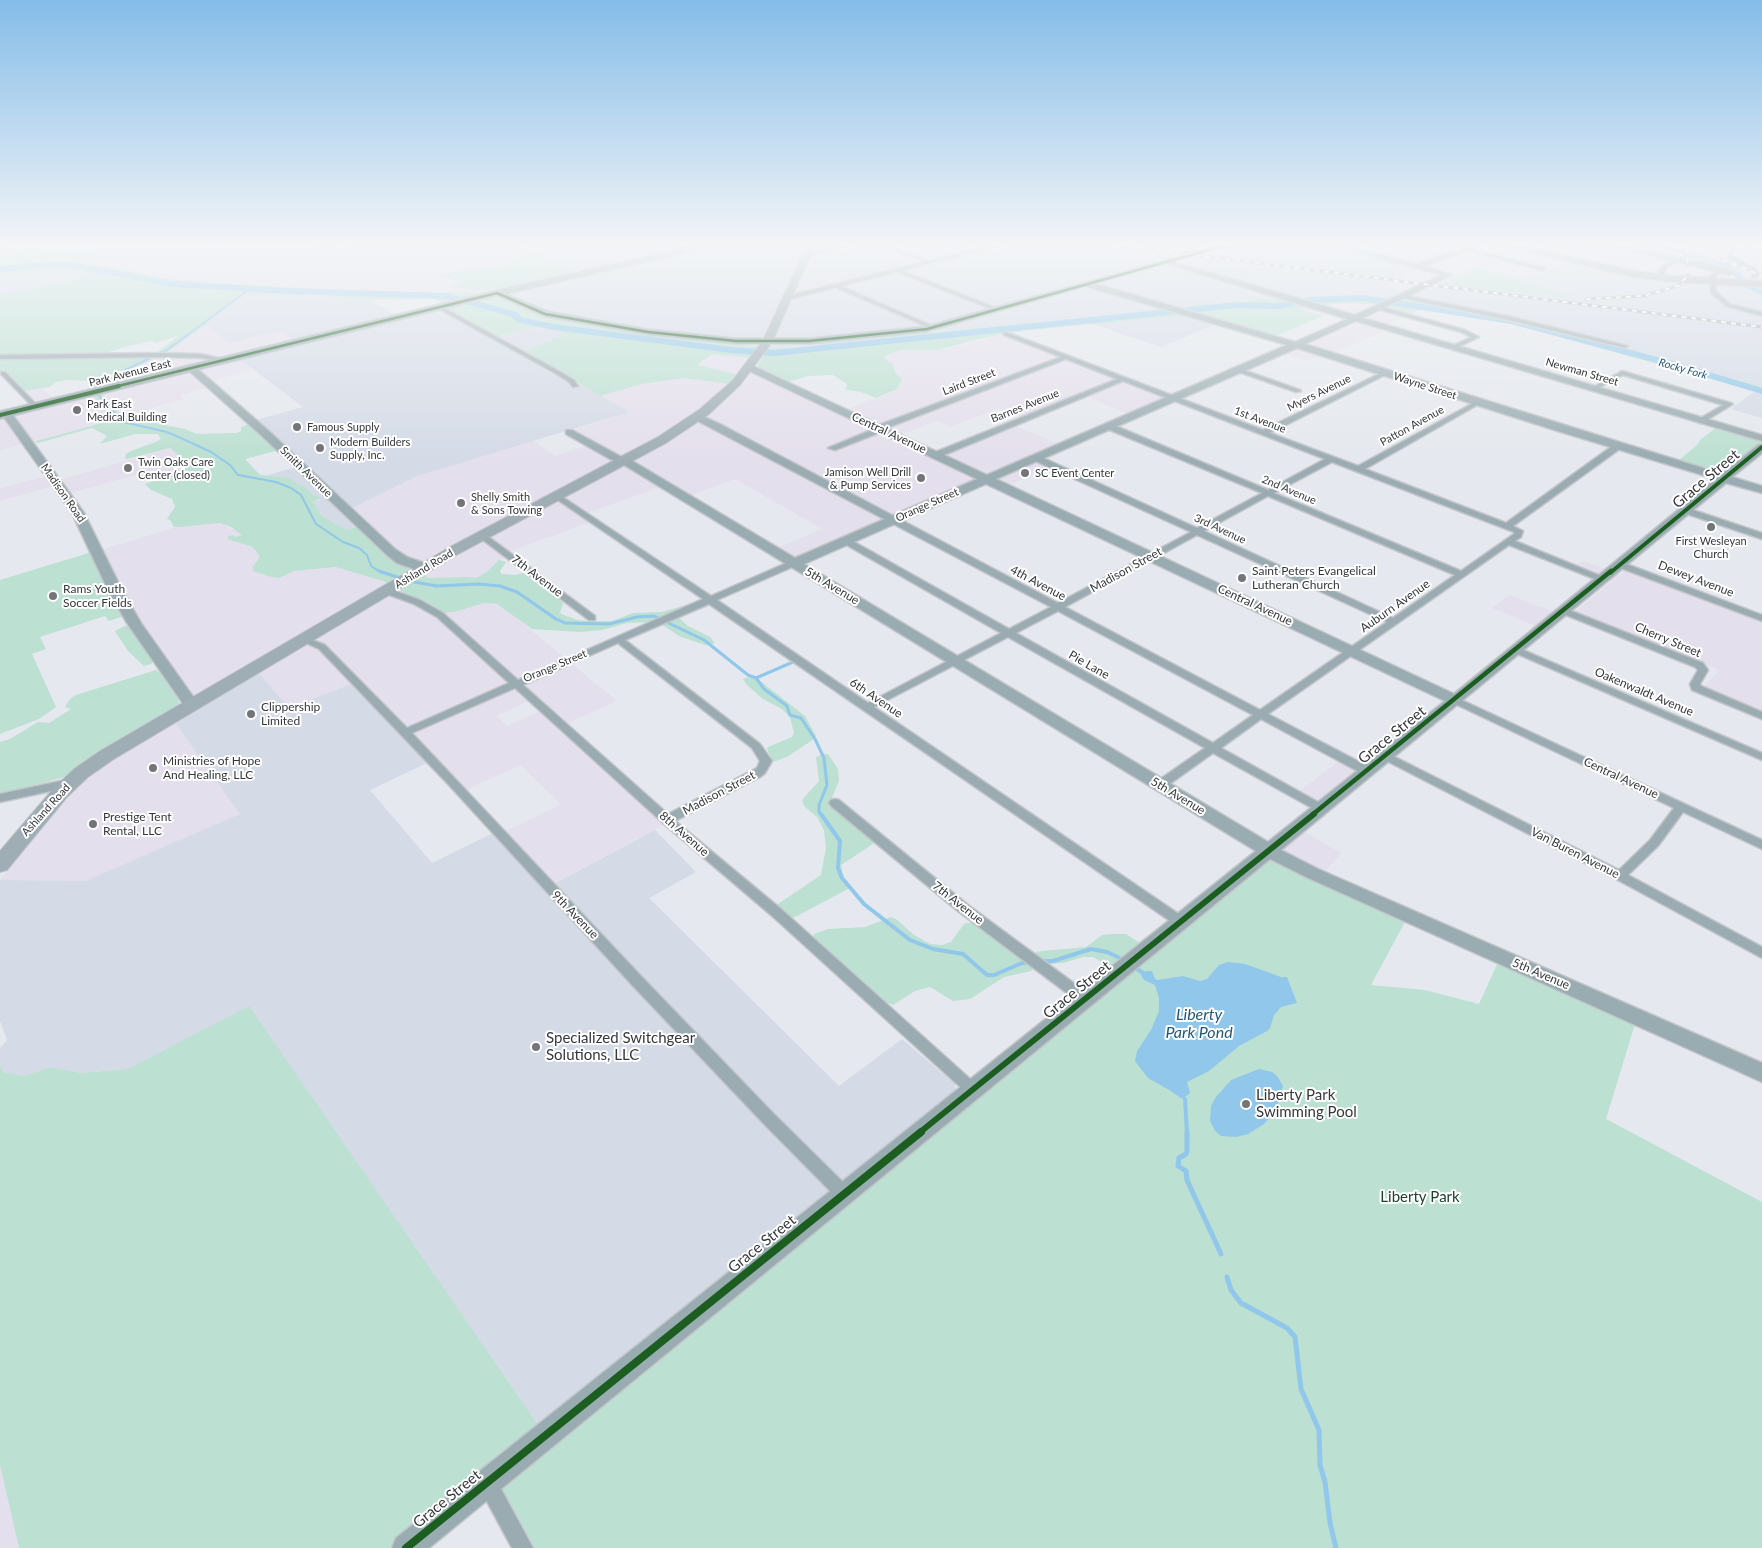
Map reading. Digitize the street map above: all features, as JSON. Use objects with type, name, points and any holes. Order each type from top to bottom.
[{"type":"main road","name":"Park Avenue East","points":[[3,414],[398,317]]},
{"type":"main road","points":[[559,317],[674,336],[765,344],[825,340],[932,327],[967,317]]},
{"type":"main road","name":"Ashland Road","points":[[0,865],[47,806],[70,783],[107,754],[482,535],[625,461],[697,417],[730,388],[752,362],[765,344],[778,317]]},
{"type":"street","points":[[463,317],[556,371],[572,381],[575,386]]},
{"type":"street","points":[[909,317],[932,327]]},
{"type":"street","name":"Wayne Street","points":[[1204,317],[1297,344],[1477,403],[1762,490]]},
{"type":"street","points":[[1415,317],[1476,335],[1475,338],[1454,347]]},
{"type":"street","points":[[1504,317],[1625,346]]},
{"type":"street","name":"Orange Street","points":[[404,733],[1356,318]]},
{"type":"street","name":"Newman Street","points":[[1356,318],[1762,438]]},
{"type":"street","name":"1st Avenue","points":[[1006,334],[1507,526]]},
{"type":"street","points":[[0,357],[162,355],[201,356],[224,360]]},
{"type":"street","name":"Laird Street","points":[[832,448],[1067,358]]},
{"type":"street","name":"Central Avenue","points":[[752,362],[880,429],[1762,845]]},
{"type":"street","name":"Smith Avenue","points":[[191,368],[266,434],[391,552],[402,560],[406,580]]},
{"type":"street","points":[[1238,370],[1298,391]]},
{"type":"street","points":[[3,373],[35,406]]},
{"type":"street","name":"Myers Avenue","points":[[1263,433],[1385,373]]},
{"type":"street","points":[[1595,388],[1622,373],[1729,404],[1702,421]]},
{"type":"street","name":"Barnes Avenue","points":[[936,455],[1122,379]]},
{"type":"street","name":"Patton Avenue","points":[[1358,469],[1477,403]]},
{"type":"street","name":"Madison Road","points":[[3,414],[78,513],[115,590],[134,623],[191,705]]},
{"type":"street","name":"4th Avenue","points":[[697,417],[1367,771]]},
{"type":"street","name":"2nd Avenue","points":[[1108,426],[1461,574]]},
{"type":"street","points":[[569,432],[613,457],[625,461]]},
{"type":"street","points":[[1603,579],[1509,542],[1520,533],[1507,526],[1618,446]]},
{"type":"street","name":"Grace Street","points":[[406,1548],[1321,809],[1762,448]]},
{"type":"street","name":"3rd Avenue","points":[[1036,458],[1393,621]]},
{"type":"street","name":"Madison Street","points":[[867,707],[1058,607],[1331,459]]},
{"type":"street","name":"5th Avenue","points":[[625,461],[1269,851],[1312,873],[1762,1073]]},
{"type":"street","name":"6th Avenue","points":[[558,496],[1181,922]]},
{"type":"street","points":[[1686,511],[1762,536]]},
{"type":"street","name":"7th Avenue","points":[[482,535],[592,618]]},
{"type":"street","name":"Pie Lane","points":[[846,541],[1321,809]]},
{"type":"street","name":"Auburn Avenue","points":[[1160,785],[1509,542]]},
{"type":"street","name":"Dewey Avenue","points":[[1621,564],[1762,618]]},
{"type":"street","name":"8th Avenue","points":[[406,580],[417,602],[440,615],[668,820],[776,912],[973,1090]]},
{"type":"street","name":"Cherry Street","points":[[1564,611],[1699,665],[1703,670],[1695,684],[1696,688],[1762,716]]},
{"type":"street","name":"Madison Street","points":[[618,639],[756,746],[766,761],[761,770],[756,774],[668,820]]},
{"type":"street","name":"9th Avenue","points":[[305,640],[322,647],[452,781],[650,995],[844,1194]]},
{"type":"street","name":"Oakenwaldt Avenue","points":[[1516,650],[1762,757]]},
{"type":"street","name":"Van Buren Avenue","points":[[1385,756],[1620,876],[1762,953]]},
{"type":"street","points":[[0,798],[70,783]]},
{"type":"street","name":"7th Avenue","points":[[835,803],[956,902],[1086,999]]},
{"type":"street","points":[[1620,876],[1654,842],[1681,807]]},
{"type":"street","points":[[487,1483],[523,1548]]},
{"type":"shaded area","points":[[212,317],[459,317],[494,337],[535,327],[561,331],[563,333],[560,336],[523,351],[629,412],[417,476],[350,509],[365,524],[347,530],[322,516],[313,502],[320,500],[304,486],[294,482],[291,478],[265,476],[296,467],[256,420],[303,407],[238,358],[297,343],[280,331],[229,343],[206,325]]},
{"type":"shaded area","points":[[549,317],[1097,317],[973,329],[929,331],[797,349],[756,348],[756,344],[670,338]]},
{"type":"shaded area","points":[[1166,317],[1198,317],[1219,323],[1161,347],[1092,324]]},
{"type":"shaded area","points":[[1345,317],[1403,317],[1387,325],[1393,327],[1333,354],[1328,352],[1308,361],[1276,351],[1350,319]]},
{"type":"shaded area","points":[[1498,317],[1762,317],[1762,387],[1580,336]]},
{"type":"shaded area","points":[[206,325],[229,343],[280,331],[298,343],[239,358],[254,369],[213,380],[219,385],[180,395],[184,399],[148,409],[151,411],[127,417],[106,408],[104,409],[112,421],[0,450],[0,416],[38,407],[23,391],[42,387],[55,400],[120,384],[126,371],[156,359]]},
{"type":"shaded area","points":[[1002,334],[1166,398],[1129,414],[1083,396],[1025,419],[999,408],[950,427],[937,421],[902,434],[941,454],[1013,425],[1061,445],[1032,458],[1050,467],[1009,485],[987,475],[794,559],[776,548],[822,529],[735,479],[689,496],[668,484],[582,515],[591,522],[502,554],[506,557],[499,560],[487,572],[476,578],[427,578],[349,509],[417,476],[532,440],[555,456],[588,445],[566,432],[628,412],[600,396],[642,384],[684,378],[730,383],[696,365],[712,354],[749,358],[747,363],[846,409],[886,395],[897,388],[902,379],[894,371],[892,364],[883,357],[890,353],[900,350],[949,349]]},
{"type":"shaded area","points":[[1755,391],[1762,393],[1762,418],[1731,409]]},
{"type":"shaded area","points":[[170,448],[186,462],[178,466],[180,470],[175,474],[147,482],[139,474],[70,493],[60,480]]},
{"type":"shaded area","points":[[47,476],[54,486],[0,501],[0,488]]},
{"type":"shaded area","points":[[219,523],[242,535],[227,539],[253,547],[259,555],[258,560],[253,566],[279,578],[294,571],[336,567],[386,582],[388,587],[427,602],[445,613],[484,603],[502,606],[617,701],[568,723],[538,697],[496,716],[507,726],[541,711],[667,823],[543,889],[496,836],[561,804],[520,765],[466,790],[436,759],[427,763],[351,684],[289,708],[199,706],[137,621],[101,550],[176,527]]},
{"type":"shaded area","points":[[1583,561],[1620,575],[1627,569],[1762,620],[1762,713],[1702,688],[1720,670],[1576,611],[1610,583],[1573,568]]},
{"type":"shaded area","points":[[1510,595],[1554,612],[1536,626],[1492,608]]},
{"type":"shaded area","points":[[258,672],[289,708],[351,684],[427,763],[370,790],[432,863],[493,833],[544,889],[655,830],[696,872],[649,898],[839,1086],[902,1039],[955,1084],[956,1095],[541,1429],[249,1007],[128,1069],[81,1073],[51,1067],[24,1076],[3,1072],[0,1065],[0,1048],[7,1040],[0,1021],[0,880],[85,881],[240,814],[174,721]]},
{"type":"shaded area","points":[[174,721],[241,814],[85,881],[0,880],[63,798],[101,765]]},
{"type":"shaded area","points":[[1339,761],[1359,771],[1317,804],[1297,793]]},
{"type":"shaded area","points":[[1303,831],[1341,853],[1323,874],[1278,851]]},
{"type":"shaded area","points":[[0,1465],[1,1470],[19,1548],[0,1548]]},
{"type":"green space","points":[[0,317],[212,317],[206,325],[164,354],[155,354],[178,336],[156,343],[152,341],[128,346],[102,354],[0,356]]},
{"type":"green space","points":[[460,317],[553,317],[670,338],[757,346],[749,358],[712,354],[697,365],[738,375],[730,384],[684,378],[642,384],[600,396],[558,370],[522,352],[560,336],[563,333],[561,331],[535,327],[494,337]]},
{"type":"green space","points":[[1094,317],[1166,317],[1022,331],[978,339],[938,350],[900,350],[883,357],[894,365],[894,371],[902,379],[897,389],[876,398],[861,392],[844,389],[847,386],[846,383],[833,375],[809,376],[787,382],[757,367],[768,348],[818,347],[823,342]]},
{"type":"green space","points":[[1210,317],[1320,317],[1276,336]]},
{"type":"green space","points":[[1477,317],[1498,317],[1580,336],[1762,387],[1762,393],[1505,322]]},
{"type":"green space","points":[[161,356],[126,371],[120,384],[85,392],[93,384],[92,381],[67,380],[56,382],[49,387],[23,391],[6,372],[0,373],[0,358]]},
{"type":"green space","points":[[102,394],[121,416],[185,429],[197,434],[236,433],[241,431],[241,427],[249,424],[279,450],[245,459],[260,475],[291,478],[294,482],[304,486],[314,495],[321,498],[313,502],[322,516],[347,530],[359,526],[412,572],[388,587],[386,582],[336,567],[294,571],[279,578],[253,571],[253,566],[258,560],[259,555],[253,547],[227,539],[229,536],[242,535],[231,527],[219,523],[174,527],[170,520],[167,519],[175,507],[172,499],[151,490],[145,484],[178,473],[180,470],[178,466],[186,462],[170,448],[125,458],[126,454],[131,451],[161,439],[158,434],[135,434],[100,444],[107,436],[92,428],[38,443],[35,442],[113,420],[103,410],[106,407],[93,396]]},
{"type":"green space","points":[[1717,427],[1762,441],[1724,475],[1678,461],[1697,445],[1700,440]]},
{"type":"green space","name":"Rams Youth Soccer Fields","points":[[92,552],[124,616],[109,621],[105,616],[40,637],[46,649],[32,654],[56,707],[39,719],[0,734],[0,580]]},
{"type":"green space","points":[[499,560],[506,562],[500,571],[502,574],[515,575],[523,573],[562,602],[561,614],[578,620],[612,621],[633,613],[662,612],[703,600],[654,622],[627,623],[602,630],[580,632],[532,629],[497,604],[484,603],[445,613],[427,602],[404,594],[400,589],[424,574],[428,578],[476,578],[487,572]]},
{"type":"green space","points":[[678,617],[688,626],[710,637],[714,644],[705,645],[681,637],[661,624]]},
{"type":"green space","points":[[129,626],[153,662],[151,664],[144,666],[128,651],[115,631]]},
{"type":"green space","points":[[156,670],[178,699],[180,706],[71,775],[0,795],[0,742],[10,739],[38,722],[49,723],[71,709],[65,707],[70,699],[76,695]]},
{"type":"green space","points":[[748,677],[759,680],[805,716],[816,736],[787,757],[773,762],[767,749],[792,737],[794,733],[790,717],[782,709],[763,699],[747,685],[743,679]]},
{"type":"green space","points":[[828,754],[838,769],[839,781],[831,800],[873,840],[873,844],[841,865],[844,880],[850,888],[793,918],[789,918],[775,906],[821,875],[826,848],[824,830],[817,817],[804,806],[802,800],[819,781],[816,757]]},
{"type":"green space","name":"Liberty Park","points":[[1268,859],[1406,920],[1371,985],[1425,990],[1479,1004],[1498,962],[1635,1024],[1606,1119],[1762,1202],[1762,1548],[535,1548],[503,1490],[514,1472]]},
{"type":"green space","points":[[891,917],[896,919],[914,935],[930,944],[942,945],[951,942],[964,924],[973,922],[1033,968],[1031,971],[1004,977],[970,999],[953,1001],[930,987],[915,991],[893,1005],[886,1002],[813,938],[814,934],[828,929],[865,927]]},
{"type":"green space","points":[[1126,934],[1140,943],[1111,967],[1093,957],[1083,957],[1063,963],[1049,964],[1035,954],[1036,952],[1043,951],[1086,947],[1102,935]]},
{"type":"green space","points":[[249,1006],[541,1429],[394,1548],[19,1548],[0,1465],[0,1065],[3,1072],[24,1076],[51,1067],[81,1073],[128,1069]]},
{"type":"water","name":"Liberty Park Pond","points":[[1228,962],[1245,964],[1281,977],[1287,977],[1297,1003],[1281,1007],[1274,1015],[1270,1028],[1267,1031],[1239,1046],[1209,1071],[1187,1082],[1190,1093],[1182,1099],[1148,1078],[1135,1061],[1137,1051],[1151,1030],[1159,1011],[1159,998],[1155,985],[1144,980],[1141,975],[1146,971],[1152,971],[1155,979],[1158,980],[1183,976],[1200,981],[1207,979],[1219,965]]},
{"type":"water","name":"Liberty Park Swimming Pool","points":[[1259,1069],[1272,1072],[1283,1086],[1276,1110],[1264,1124],[1248,1134],[1236,1137],[1221,1136],[1215,1131],[1210,1121],[1211,1106],[1216,1097],[1231,1080]]},
{"type":"waterway","points":[[211,317],[167,350],[123,371],[116,380],[93,389],[123,422],[167,432],[183,439],[211,452],[230,465],[238,475],[276,482],[291,488],[301,495],[316,524],[343,542],[359,548],[367,555],[371,566],[382,573]]},
{"type":"waterway","name":"Rocky Fork","points":[[517,317],[520,320],[554,327],[731,350],[774,353],[1118,317]]},
{"type":"waterway","name":"Rocky Fork","points":[[1488,317],[1512,321],[1672,364],[1762,391]]},
{"type":"waterway","points":[[379,571],[400,578]]},
{"type":"waterway","points":[[409,581],[437,586],[478,584],[500,586],[517,592],[556,619],[565,623],[609,624],[637,617],[654,616],[704,640],[748,675],[756,678]]},
{"type":"waterway","points":[[756,678],[793,662]]},
{"type":"waterway","points":[[756,678],[764,689],[787,706],[790,715],[801,718],[815,739],[824,758],[827,785],[819,805],[821,815]]},
{"type":"waterway","points":[[821,814],[840,841],[838,868],[842,878],[864,904],[910,940],[933,949],[963,954],[987,975],[994,975],[1022,963],[1030,962]]},
{"type":"waterway","points":[[1042,961],[1053,961],[1091,949],[1107,952],[1124,960]]},
{"type":"waterway","points":[[1133,966],[1143,973]]},
{"type":"waterway","points":[[1185,1099],[1187,1133]]},
{"type":"waterway","points":[[1187,1133],[1187,1151],[1186,1154],[1179,1158],[1178,1166],[1186,1171],[1187,1180],[1221,1254]]},
{"type":"waterway","points":[[1227,1277],[1231,1290],[1241,1303],[1287,1328],[1295,1337],[1301,1389],[1319,1430],[1320,1465],[1325,1482],[1330,1523],[1336,1548]]},
{"type":"railway","points":[[1685,317],[1762,327]]},
{"type":"cycle path","points":[[0,415],[398,317]]},
{"type":"cycle path","points":[[564,317],[648,332],[736,341],[809,341],[927,329],[969,317]]},
{"type":"cycle path","points":[[406,1548],[1455,700],[1762,447]]},
{"type":"place","name":"Park East Medical Building","points":[[77,410]]},
{"type":"place","name":"Famous Supply","points":[[297,427]]},
{"type":"place","name":"Modern Builders Supply, Inc.","points":[[320,448]]},
{"type":"place","name":"Twin Oaks Care Center (closed)","points":[[128,468]]},
{"type":"place","name":"SC Event Center","points":[[1025,473]]},
{"type":"place","name":"Jamison Well Drill & Pump Services","points":[[921,478]]},
{"type":"place","name":"Shelly Smith & Sons Towing","points":[[461,503]]},
{"type":"place","name":"First Wesleyan Church","points":[[1711,527]]},
{"type":"place","name":"Saint Peters Evangelical Lutheran Church","points":[[1242,578]]},
{"type":"place","name":"Rams Youth Soccer Fields","points":[[53,596]]},
{"type":"place","name":"Clippership Limited","points":[[251,714]]},
{"type":"place","name":"Ministries of Hope And Healing, LLC","points":[[153,768]]},
{"type":"place","name":"Prestige Tent Rental, LLC","points":[[93,824]]},
{"type":"place","name":"Specialized Switchgear Solutions, LLC","points":[[536,1047]]},
{"type":"place","name":"Liberty Park Swimming Pool","points":[[1246,1104]]}]
